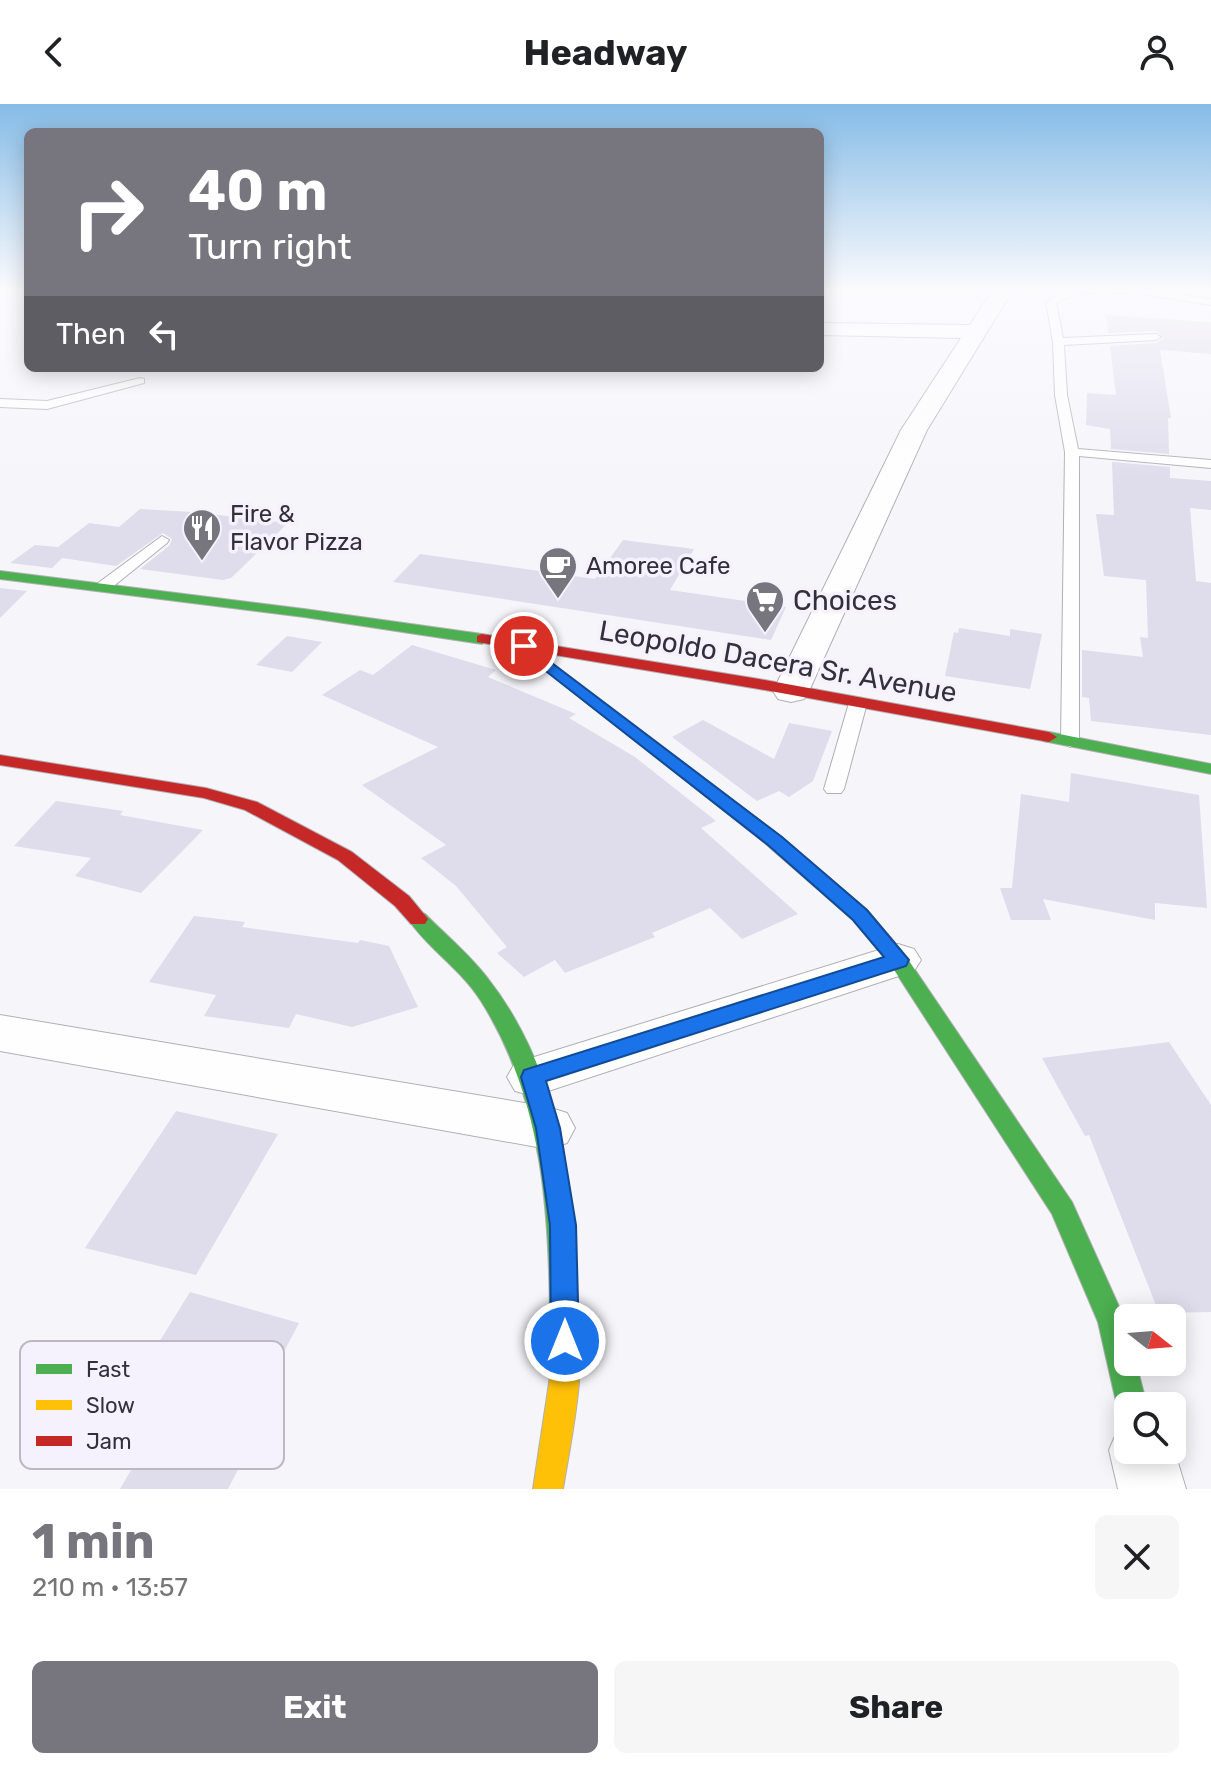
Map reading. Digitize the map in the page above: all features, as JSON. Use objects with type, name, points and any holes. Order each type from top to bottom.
[{"type":"street","points":[[791,691],[914,430],[963,353]]},
{"type":"street","name":"Leopoldo Dacera Sr. Avenue","points":[[0,575],[104,586],[524,646],[791,691],[1211,769]]},
{"type":"street","points":[[524,646],[775,841],[860,915],[898,960],[1063,1209],[1112,1322],[1129,1392]]},
{"type":"street","points":[[0,760],[206,793],[251,806],[345,856],[402,901],[488,994],[533,1077],[548,1128],[563,1225],[565,1370],[548,1489]]},
{"type":"street","points":[[533,1077],[898,960]]},
{"type":"street","points":[[0,1033],[548,1128]]},
{"type":"street","points":[[1146,1464],[1152,1489]]},
{"type":"lane","points":[[1059,353],[1061,395],[1072,452],[1070,741]]},
{"type":"lane","points":[[0,403],[47,405],[140,381]]},
{"type":"lane","points":[[1072,452],[1211,464]]},
{"type":"lane","points":[[104,586],[162,540]]},
{"type":"lane","points":[[834,789],[858,703]]},
{"type":"building","points":[[1111,353],[1160,353],[1171,418],[1168,418],[1169,454],[1111,449],[1110,429],[1086,425],[1087,393],[1116,395]]},
{"type":"building","points":[[1112,462],[1170,467],[1170,478],[1211,481],[1211,510],[1190,508],[1196,581],[1211,583],[1211,735],[1091,721],[1089,698],[1082,697],[1082,650],[1143,657],[1140,637],[1148,638],[1146,580],[1104,576],[1096,514],[1114,515]]},
{"type":"building","points":[[140,509],[288,523],[231,578],[223,580],[140,569],[170,545],[172,539],[163,533],[116,566],[62,558],[52,568],[10,563],[35,545],[58,547],[89,523],[119,527]]},
{"type":"building","points":[[623,540],[694,549],[670,590],[786,607],[771,640],[393,582],[420,554],[595,579]]},
{"type":"building","points":[[0,588],[27,591],[0,618]]},
{"type":"building","points":[[959,628],[1010,636],[1010,629],[1042,634],[1030,689],[945,676],[954,632],[958,633]]},
{"type":"building","points":[[287,636],[322,642],[292,672],[256,665]]},
{"type":"building","points":[[412,645],[496,670],[488,677],[576,714],[569,718],[635,757],[716,821],[701,828],[798,914],[742,939],[710,908],[652,933],[655,937],[565,973],[555,960],[524,977],[497,953],[507,947],[456,886],[421,858],[446,845],[362,785],[438,747],[322,695],[360,670],[373,675]]},
{"type":"building","points":[[703,720],[774,759],[789,723],[832,731],[813,781],[789,797],[779,791],[757,801],[672,737]]},
{"type":"building","points":[[1071,773],[1199,795],[1207,908],[1155,903],[1155,920],[1043,899],[1051,920],[1011,920],[1000,888],[1012,888],[1021,794],[1069,802]]},
{"type":"building","points":[[56,801],[123,811],[120,815],[203,830],[141,893],[75,876],[91,858],[14,846]]},
{"type":"building","points":[[194,916],[245,922],[242,927],[389,946],[418,1007],[352,1027],[296,1014],[289,1028],[204,1016],[216,995],[149,982]]},
{"type":"building","points":[[1169,1042],[1211,1105],[1211,1312],[1186,1312],[1186,1304],[1155,1304],[1089,1135],[1085,1136],[1042,1058]]},
{"type":"building","points":[[176,1111],[278,1134],[196,1275],[85,1248]]},
{"type":"building","points":[[190,1292],[299,1323],[284,1352],[284,1341],[160,1341]]},
{"type":"building","points":[[132,1469],[238,1469],[228,1489],[120,1489]]},
{"type":"traffic: fast","points":[[0,575],[482,639]]},
{"type":"traffic: fast","points":[[1049,737],[1211,769]]},
{"type":"traffic: fast","points":[[767,835],[860,915],[898,960],[1063,1209],[1112,1322],[1129,1392]]},
{"type":"traffic: fast","points":[[418,919],[482,986],[512,1036],[530,1076],[543,1117],[558,1199],[564,1331]]},
{"type":"traffic: slow","points":[[527,649],[767,835]]},
{"type":"traffic: slow","points":[[548,1489],[565,1370],[564,1331]]},
{"type":"traffic: jam","points":[[482,639],[759,684],[1049,737]]},
{"type":"traffic: jam","points":[[0,760],[206,793],[251,806],[345,856],[402,901],[418,919]]},
{"type":"place","name":"Fire & Flavor Pizza","points":[[202,562]]},
{"type":"place","name":"Amoree Cafe","points":[[558,600]]},
{"type":"place","name":"Choices","points":[[765,634]]},
{"type":"route","points":[[524,646],[775,841],[860,915],[898,960],[533,1077],[548,1128],[563,1225],[565,1341]]}]
